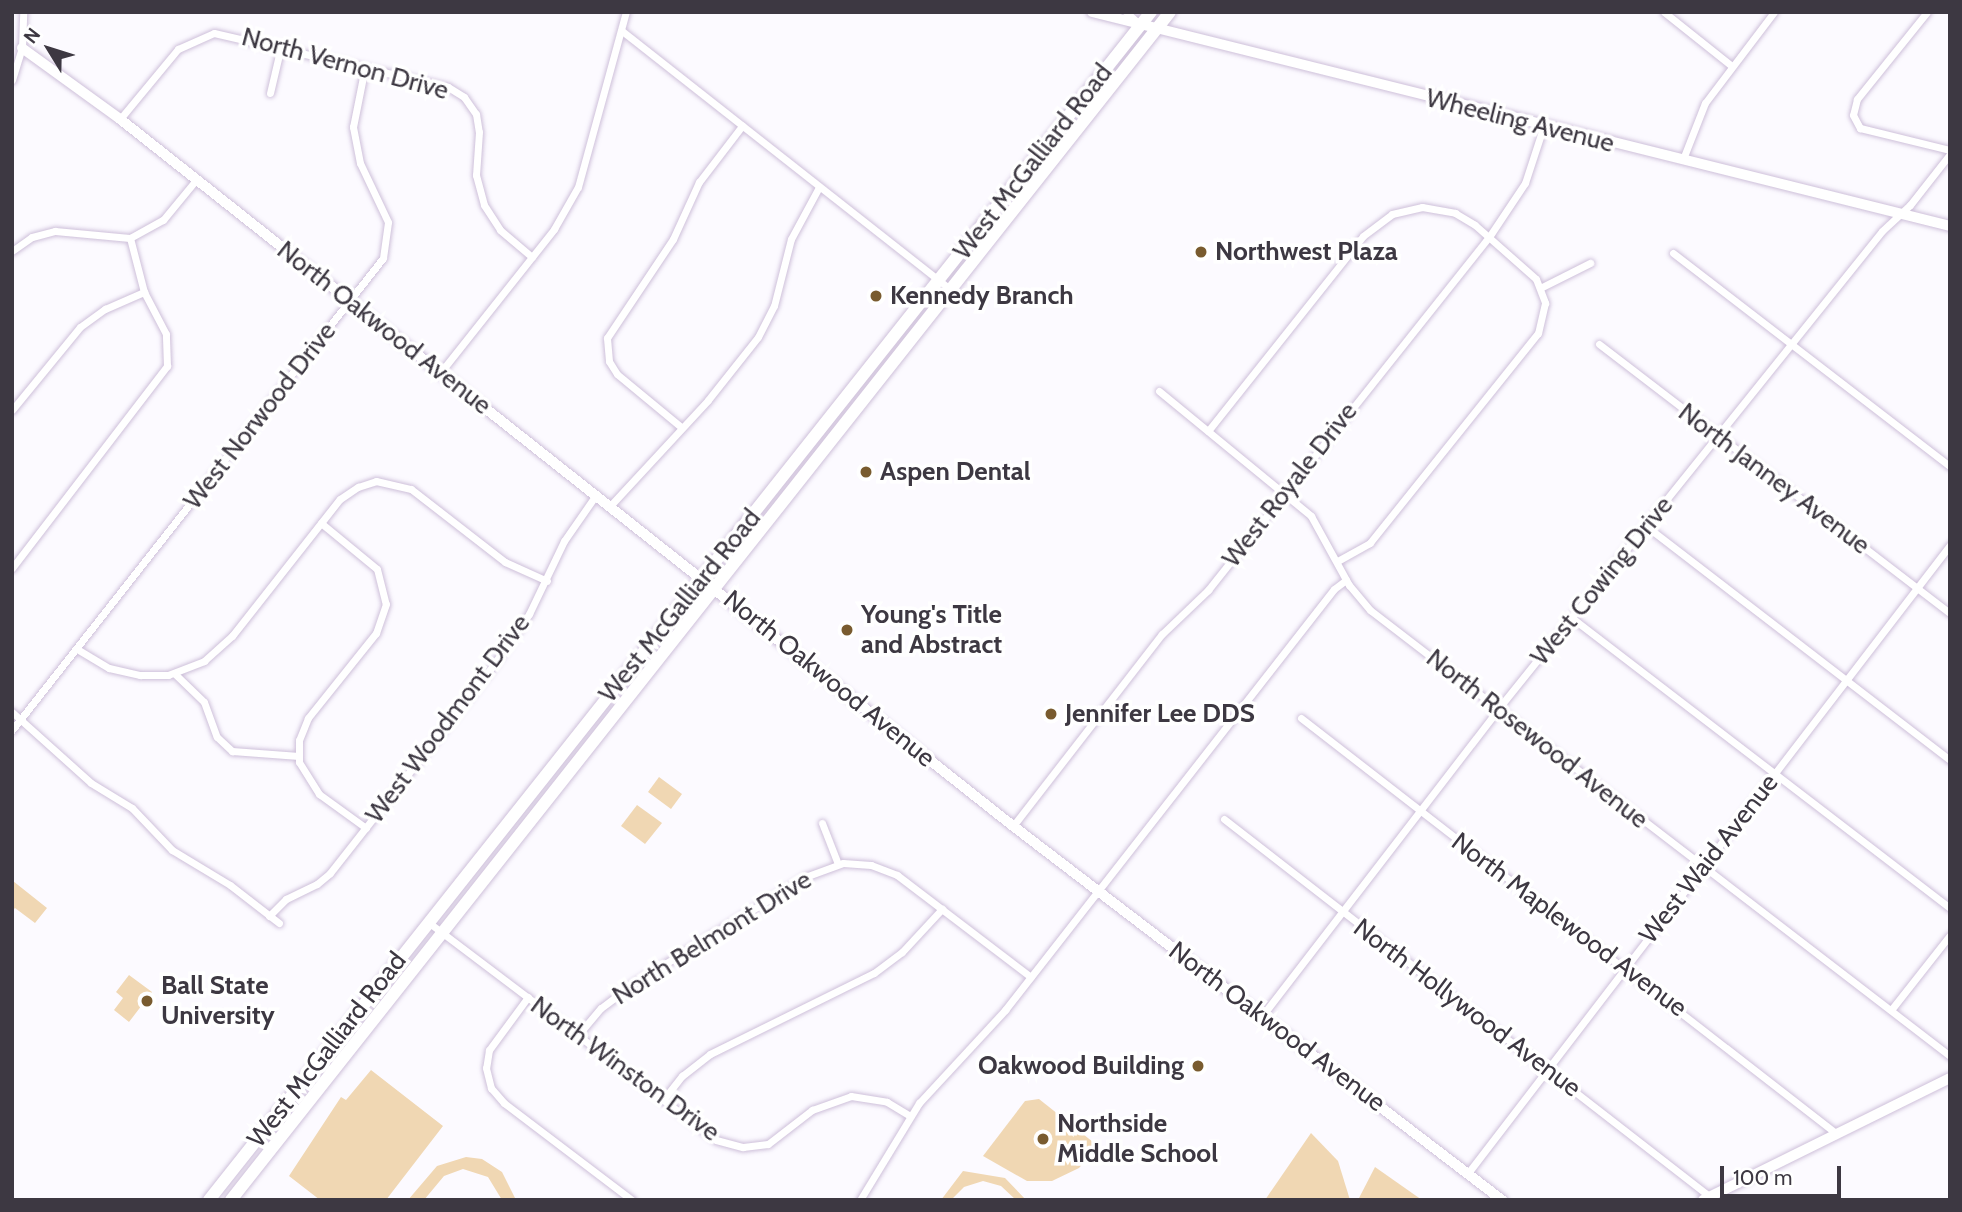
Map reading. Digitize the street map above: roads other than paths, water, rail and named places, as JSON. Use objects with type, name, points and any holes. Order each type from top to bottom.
[{"type":"main road","name":"Wheeling Avenue","points":[[1091,12],[1543,128],[1683,159],[1950,226]]},
{"type":"main road","name":"West McGalliard Road","points":[[209,1200],[1151,12]]},
{"type":"main road","name":"West McGalliard Road","points":[[232,1200],[1170,12]]},
{"type":"main road","points":[[1706,1198],[1950,1078]]},
{"type":"street","points":[[12,80],[22,48],[23,12]]},
{"type":"street","points":[[440,373],[568,207],[584,173],[626,12]]},
{"type":"street","points":[[1126,12],[1141,25]]},
{"type":"street","points":[[1664,12],[1732,66]]},
{"type":"street","points":[[1683,159],[1699,114],[1774,12]]},
{"type":"street","points":[[1927,12],[1857,99],[1853,115],[1860,128],[1950,152]]},
{"type":"street","points":[[622,32],[951,290]]},
{"type":"street","name":"North Vernon Drive","points":[[120,119],[188,41],[227,33],[448,87],[468,101],[478,123],[475,164],[484,205],[500,230],[532,257]]},
{"type":"street","points":[[270,93],[281,46]]},
{"type":"street","name":"North Oakwood Avenue","points":[[22,48],[120,119],[716,588],[1013,826],[1502,1200]]},
{"type":"street","name":"West Norwood Drive","points":[[12,730],[383,258],[389,232],[383,204],[355,145],[354,117],[365,67]]},
{"type":"street","points":[[681,427],[617,374],[609,361],[607,338],[673,239],[699,182],[742,126]]},
{"type":"street","name":"West Royale Drive","points":[[1013,826],[1154,645],[1195,604],[1489,237],[1525,183],[1543,128]]},
{"type":"street","name":"West Cowing Drive","points":[[1262,1016],[1499,709],[1882,231],[1901,215],[1950,152]]},
{"type":"street","points":[[12,251],[32,237],[55,231],[130,238],[163,220],[196,180]]},
{"type":"street","points":[[610,506],[758,337],[774,306],[791,239],[819,187]]},
{"type":"street","points":[[1208,430],[1379,222],[1410,208],[1432,207],[1466,219],[1542,287],[1545,314],[1533,340],[1370,543],[1337,561]]},
{"type":"street","points":[[12,569],[164,373],[169,342],[144,292],[130,238]]},
{"type":"street","points":[[1673,253],[1950,466]]},
{"type":"street","points":[[1542,287],[1590,263]]},
{"type":"street","points":[[12,410],[80,327],[105,309],[144,292]]},
{"type":"street","name":"North Janney Avenue","points":[[1599,344],[1950,613]]},
{"type":"street","name":"North Rosewood Avenue","points":[[1158,391],[1283,492],[1321,530],[1346,580],[1370,610],[1950,1056]]},
{"type":"street","points":[[77,649],[124,673],[175,674],[204,661],[223,646],[349,491],[368,483],[395,483],[417,494],[505,562],[547,581]]},
{"type":"street","name":"West Woodmont Drive","points":[[269,916],[286,899],[322,881],[366,828],[519,629],[547,581],[564,541],[596,495]]},
{"type":"street","points":[[321,523],[377,569],[386,604],[376,633],[308,718],[299,756],[308,782],[318,794],[366,828]]},
{"type":"street","points":[[1646,526],[1950,760]]},
{"type":"street","name":"West Waid Avenue","points":[[1468,1173],[1950,545]]},
{"type":"street","points":[[860,1200],[910,1115],[1031,977],[1334,589],[1346,580]]},
{"type":"street","points":[[1572,618],[1950,908]]},
{"type":"street","points":[[175,674],[204,702],[217,737],[232,751],[299,756]]},
{"type":"street","points":[[12,712],[91,783],[132,808],[172,850],[230,885],[279,923]]},
{"type":"street","name":"North Maplewood Avenue","points":[[1301,718],[1837,1134]]},
{"type":"street","name":"North Hollywood Avenue","points":[[1223,819],[1548,1070],[1706,1198]]},
{"type":"street","points":[[822,823],[838,864]]},
{"type":"street","name":"North Belmont Drive","points":[[578,1035],[601,1008],[631,985],[805,877],[838,864],[861,863],[889,870],[1031,977]]},
{"type":"street","points":[[663,1100],[682,1076],[710,1054],[874,973],[902,952],[942,909]]},
{"type":"street","name":"North Winston Drive","points":[[428,922],[716,1140],[743,1147],[776,1140],[812,1110],[841,1098],[878,1099],[910,1115]]},
{"type":"street","points":[[1891,1010],[1950,935]]},
{"type":"street","points":[[528,997],[489,1050],[486,1068],[491,1088],[504,1103],[632,1200]]},
{"type":"place","name":"Northwest Plaza","points":[[1201,252]]},
{"type":"place","name":"Kennedy Branch","points":[[876,296]]},
{"type":"place","name":"Aspen Dental","points":[[866,472]]},
{"type":"place","name":"Young's Title and Abstract","points":[[847,630]]},
{"type":"place","name":"Jennifer Lee DDS","points":[[1051,714]]},
{"type":"place","name":"Ball State University","points":[[147,1001]]},
{"type":"place","name":"Oakwood Building","points":[[1198,1066]]},
{"type":"place","name":"Northside Middle School","points":[[1043,1139]]}]
